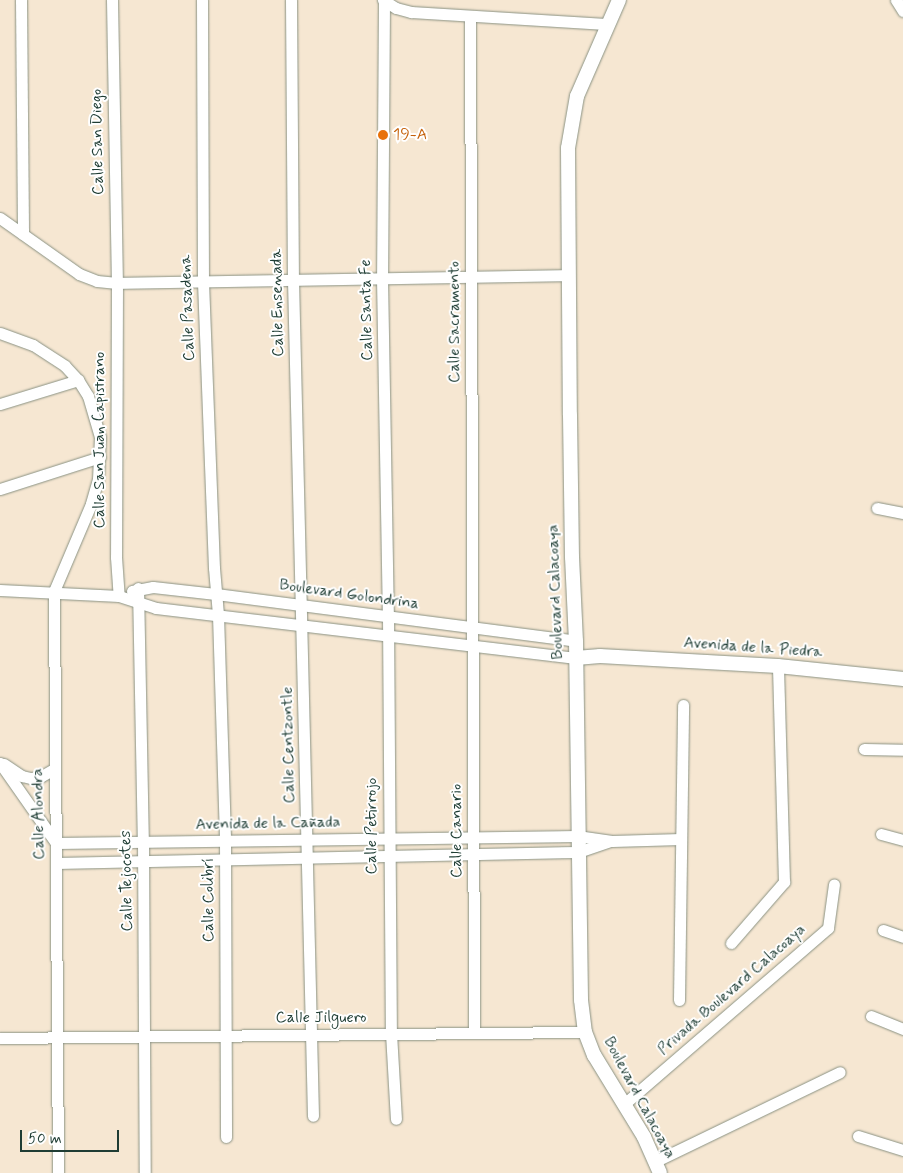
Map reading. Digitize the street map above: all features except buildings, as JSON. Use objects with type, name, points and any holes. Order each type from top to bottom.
[{"type":"street","points":[[21,0],[23,234]]},
{"type":"street","name":"Calle San Diego","points":[[112,0],[117,283]]},
{"type":"street","name":"Calle Pasadena","points":[[202,0],[203,282],[218,615]]},
{"type":"street","name":"Calle Ensenada","points":[[291,0],[293,280],[301,605]]},
{"type":"street","name":"Boulevard Calacoaya","points":[[619,0],[606,24],[577,96],[568,148],[572,548],[576,641],[577,836],[581,1000],[585,1032],[594,1055],[622,1105],[644,1137],[658,1167]]},
{"type":"street","points":[[896,0],[903,11]]},
{"type":"street","points":[[383,1],[411,12],[606,24]]},
{"type":"street","name":"Calle Santa Fe","points":[[383,1],[382,278],[388,617]]},
{"type":"street","name":"Calle Sacramento","points":[[470,16],[474,628]]},
{"type":"street","points":[[0,218],[80,274],[97,281],[117,283],[203,282],[569,275]]},
{"type":"street","name":"Calle San Juan Capistrano","points":[[117,283],[116,557],[119,596]]},
{"type":"street","points":[[0,333],[32,344],[52,356],[78,380],[88,396],[96,417],[100,438],[98,479],[91,504],[54,591]]},
{"type":"street","points":[[0,404],[78,380]]},
{"type":"street","points":[[0,489],[100,457]]},
{"type":"street","points":[[877,508],[903,513]]},
{"type":"street","name":"Boulevard Golondrina","points":[[119,596],[138,588],[153,587],[576,641]]},
{"type":"street","name":"Calle Tejocotes","points":[[138,588],[143,842],[145,1173]]},
{"type":"street","name":"Boulevard Golondrina","points":[[0,590],[54,591],[119,596],[138,604],[218,615],[473,648],[576,658]]},
{"type":"street","name":"Calle Alondra","points":[[54,591],[58,1173]]},
{"type":"street","name":"Calle Centzontle","points":[[301,605],[303,626],[313,1116]]},
{"type":"street","name":"Calle Colibrí","points":[[218,615],[225,840],[226,1137]]},
{"type":"street","name":"Calle Petirrojo","points":[[388,617],[388,856],[391,1034],[396,1119]]},
{"type":"street","name":"Calle Canario","points":[[474,628],[474,1033]]},
{"type":"street","name":"Avenida de la Piedra","points":[[576,641],[600,656]]},
{"type":"street","name":"Avenida de la Piedra","points":[[576,658],[600,656],[778,666],[903,679]]},
{"type":"street","points":[[731,944],[784,882],[778,666]]},
{"type":"street","points":[[679,1000],[683,705]]},
{"type":"street","points":[[864,749],[903,750]]},
{"type":"street","points":[[0,762],[22,776],[32,778],[40,777],[54,769]]},
{"type":"street","points":[[0,762],[56,843]]},
{"type":"street","points":[[881,834],[903,840]]},
{"type":"street","name":"Avenida de la Cañada","points":[[56,843],[577,836],[612,841]]},
{"type":"street","points":[[56,862],[578,852],[612,841],[681,839]]},
{"type":"street","name":"Privada Boulevard Calacoaya","points":[[622,1105],[828,928],[834,884]]},
{"type":"street","points":[[883,930],[903,937]]},
{"type":"street","points":[[871,1016],[903,1029]]},
{"type":"street","name":"Calle Jilguero","points":[[0,1038],[145,1035],[585,1032]]},
{"type":"street","points":[[658,1167],[840,1072]]},
{"type":"street","points":[[858,1136],[903,1150]]},
{"type":"place","name":"19-A","points":[[383,135]]}]
